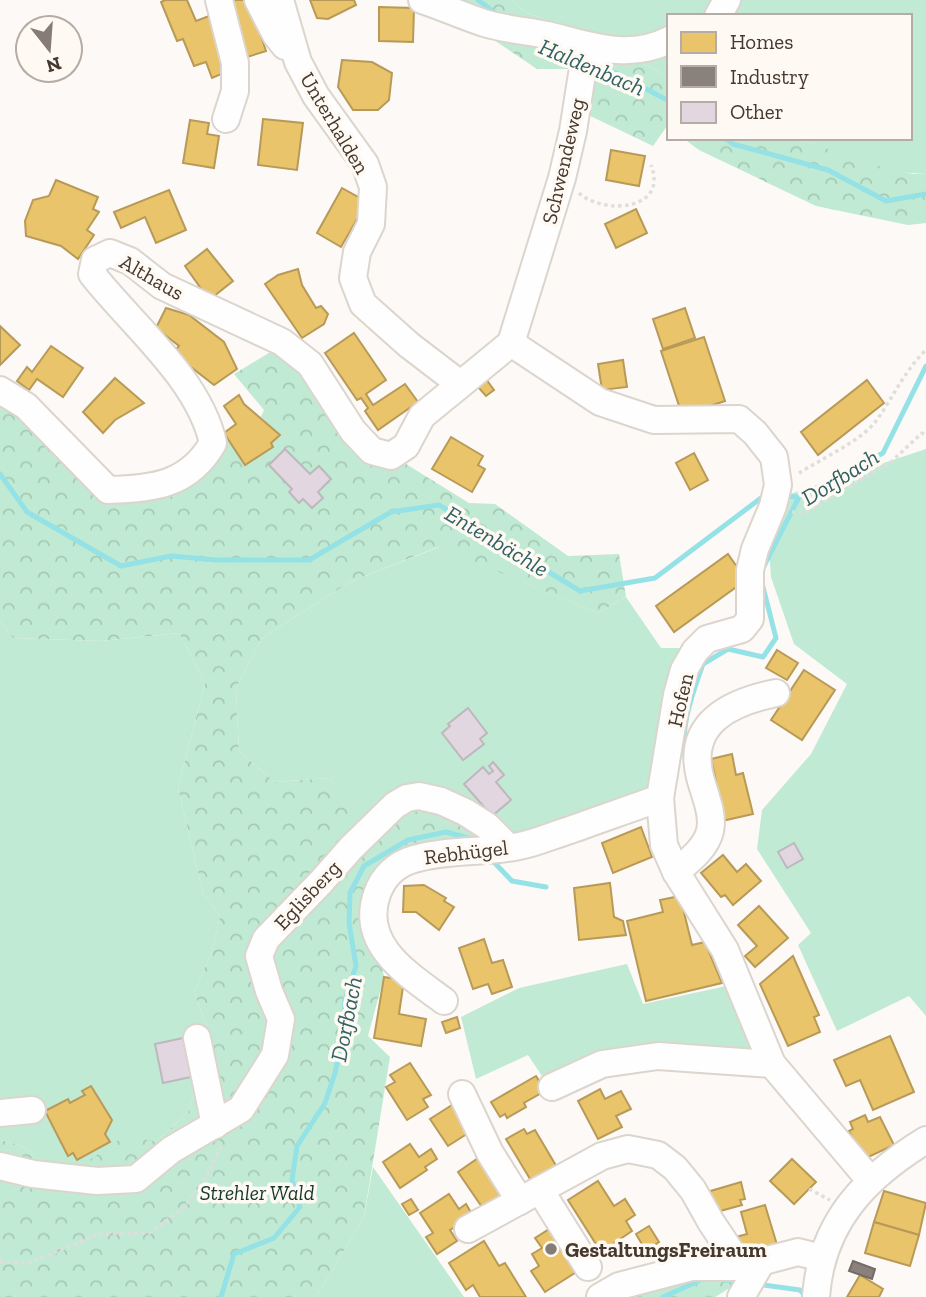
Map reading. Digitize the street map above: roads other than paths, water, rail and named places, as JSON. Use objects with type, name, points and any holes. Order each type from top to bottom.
[{"type":"street","points":[[219,0],[235,63],[235,91],[226,119]]},
{"type":"street","name":"Unterhalden","points":[[258,0],[276,35],[299,62]]},
{"type":"street","name":"Unterhalden","points":[[280,0],[299,62],[316,96],[365,164],[373,187],[371,224],[357,252],[353,278],[363,304],[409,345],[460,384]]},
{"type":"street","points":[[422,0],[485,23],[602,50],[629,51],[667,41]]},
{"type":"street","name":"Schwendeweg","points":[[511,343],[562,178],[582,74],[602,50]]},
{"type":"street","name":"Althaus","points":[[0,390],[26,406],[108,490],[140,489],[172,482],[204,459],[213,443],[199,405],[162,354],[92,274],[95,260],[110,253],[130,261],[162,286],[282,342],[310,364],[353,431],[372,451],[391,456],[407,446],[422,416],[511,343]]},
{"type":"street","name":"Hofen","points":[[511,343],[600,402],[654,420],[739,418],[774,457],[783,502],[755,549],[750,570],[750,619],[742,629],[707,639],[695,651],[684,670],[677,695],[660,799],[664,845],[676,872],[725,950],[772,1064],[870,1180]]},
{"type":"street","points":[[676,872],[701,849],[710,831],[710,816],[698,759],[702,736],[724,710],[749,698],[776,693]]},
{"type":"street","name":"Eglisberg","points":[[0,1166],[33,1174],[97,1181],[136,1180],[170,1150],[220,1133],[241,1109],[275,1055],[281,1019],[259,956],[266,939],[351,848],[395,805],[407,798],[419,796],[441,801],[487,826],[491,850]]},
{"type":"street","name":"Rebhügel","points":[[444,1001],[399,968],[377,939],[374,902],[382,881],[396,867],[411,859],[491,850],[533,842],[660,799]]},
{"type":"street","points":[[197,1038],[220,1133]]},
{"type":"street","points":[[552,1087],[602,1064],[658,1056],[772,1064]]},
{"type":"street","points":[[462,1094],[490,1153],[530,1195],[587,1267]]},
{"type":"street","points":[[0,1113],[32,1110]]},
{"type":"street","points":[[817,1296],[822,1258],[845,1211],[870,1180],[897,1157],[926,1140]]},
{"type":"street","points":[[468,1229],[602,1156],[628,1149],[658,1155],[675,1168],[693,1190],[748,1279]]},
{"type":"street","points":[[600,1297],[619,1286],[692,1267],[748,1279],[798,1252],[822,1258]]},
{"type":"waterway","name":"Haldenbach","points":[[478,0],[498,15]]},
{"type":"waterway","name":"Haldenbach","points":[[557,50],[584,61]]},
{"type":"waterway","name":"Haldenbach","points":[[599,67],[667,100]]},
{"type":"waterway","name":"Haldenbach","points":[[727,140],[733,144],[828,170],[886,201],[926,194]]},
{"type":"waterway","name":"Dorfbach","points":[[762,570],[799,497],[883,453],[926,366]]},
{"type":"waterway","name":"Entenbächle","points":[[0,474],[27,512],[121,566],[171,556],[216,560],[309,560],[391,512],[439,505],[580,591],[655,578],[765,495]]},
{"type":"waterway","name":"Entenbächle","points":[[782,496],[799,497]]},
{"type":"waterway","name":"Dorfbach","points":[[686,762],[685,725],[703,664],[728,649],[763,657],[776,638],[762,583]]},
{"type":"waterway","name":"Dorfbach","points":[[221,1297],[234,1254],[274,1238],[300,1207],[292,1180],[297,1146],[325,1103],[335,1073],[342,1039],[345,1000],[356,966],[349,923],[350,893],[364,866],[408,840],[446,832],[480,841]]},
{"type":"waterway","name":"Dorfbach","points":[[490,858],[512,881],[546,887]]},
{"type":"waterway","points":[[663,1297],[705,1278]]},
{"type":"waterway","points":[[718,1279],[739,1282]]},
{"type":"waterway","points":[[756,1284],[800,1290],[806,1297]]},
{"type":"place","name":"GestaltungsFreiraum","points":[[551,1249]]},
{"type":"park label","name":"Strehler Wald","points":[[257,1192]]}]
